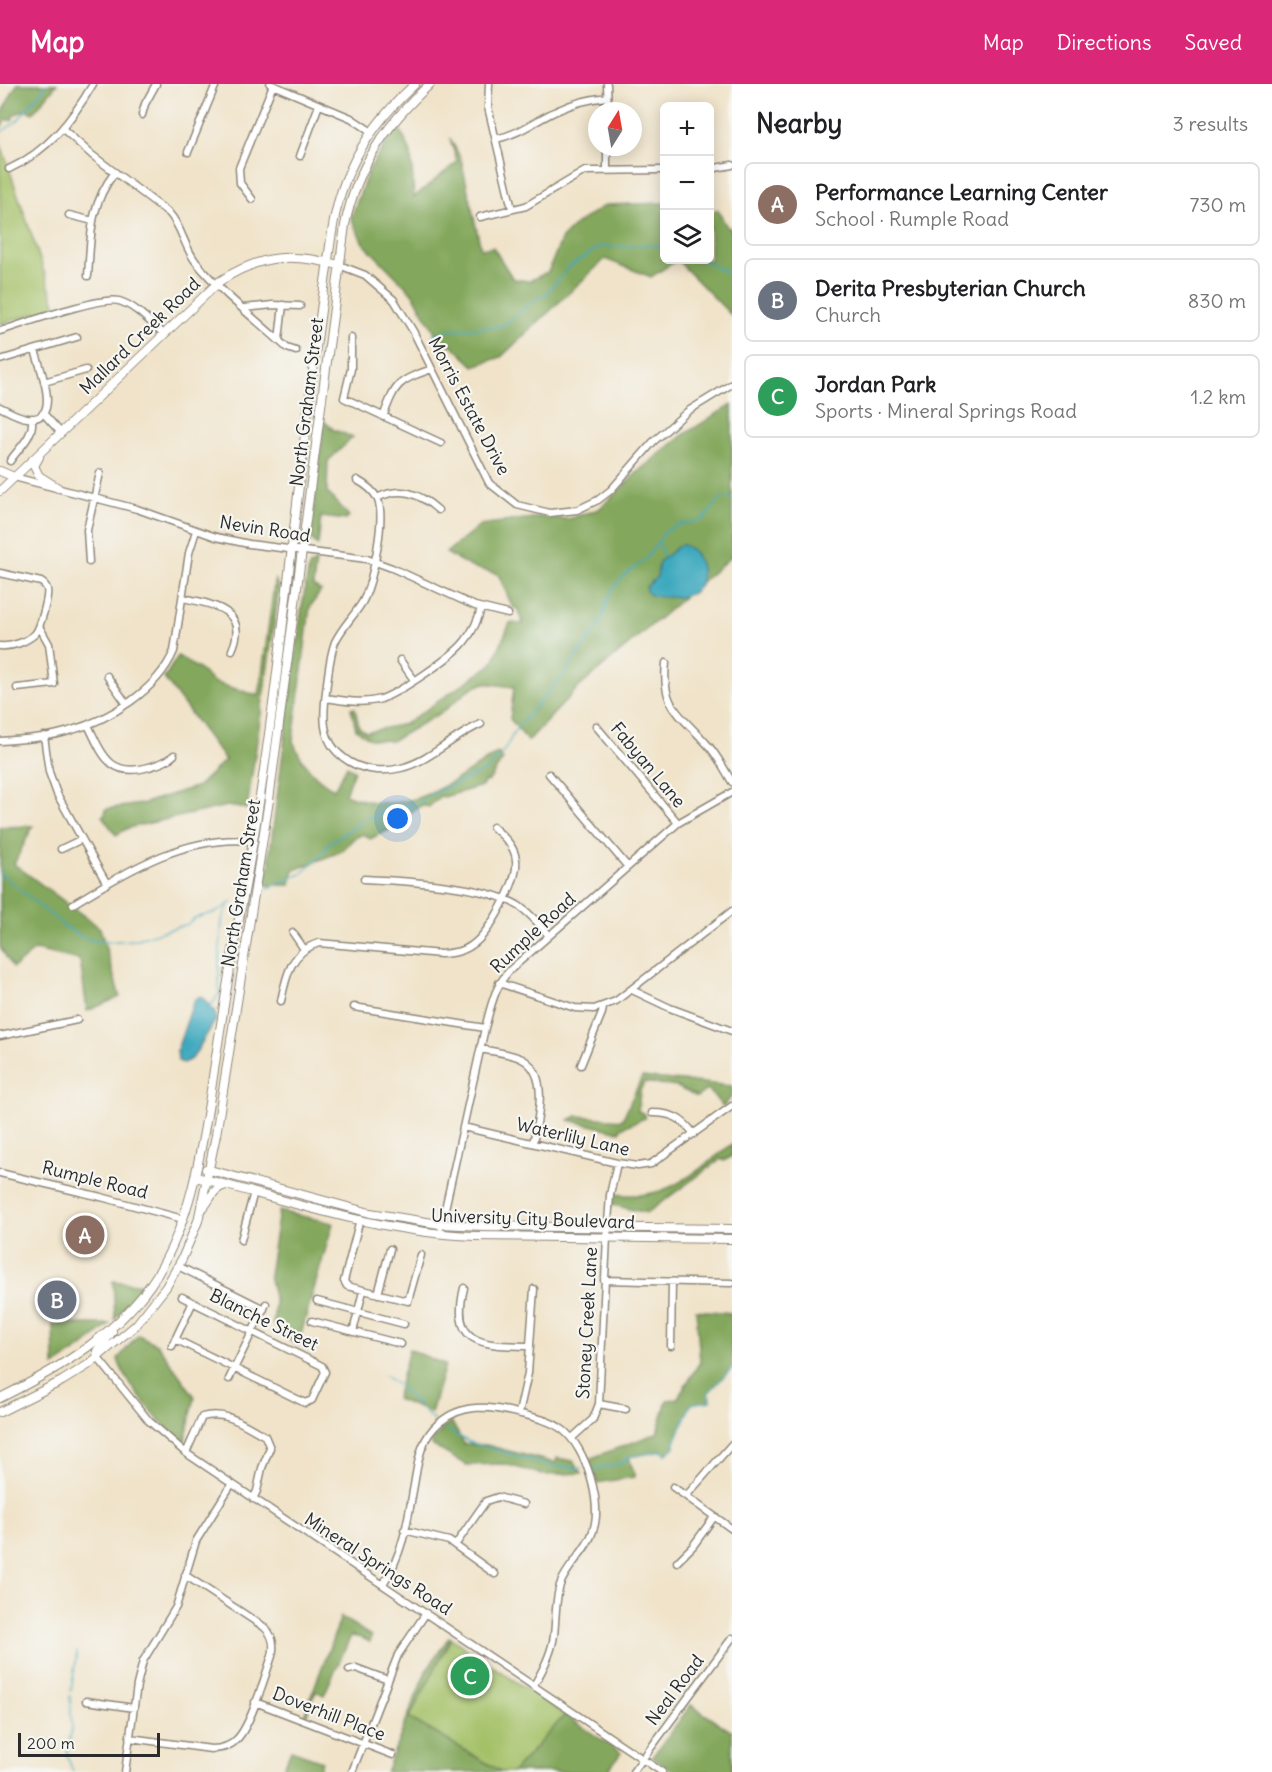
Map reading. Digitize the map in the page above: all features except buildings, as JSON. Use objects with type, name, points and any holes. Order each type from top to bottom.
[{"type":"main road","points":[[339,266],[348,210],[368,158],[393,122],[430,84]]},
{"type":"main road","points":[[327,262],[335,215],[345,182],[356,158],[372,132],[411,85]]},
{"type":"main road","name":"Mallard Creek Road","points":[[0,491],[217,284],[247,266],[264,260],[292,258],[327,262],[339,266]]},
{"type":"main road","name":"North Graham Street","points":[[0,1398],[48,1374],[89,1347],[113,1328],[136,1304],[172,1248],[196,1177],[253,841],[327,262]]},
{"type":"main road","name":"North Graham Street","points":[[0,1412],[67,1378],[98,1358],[145,1314],[166,1287],[178,1266],[193,1235],[201,1210],[210,1170],[270,800],[339,266]]},
{"type":"main road","points":[[43,450],[35,469],[44,480],[58,488]]},
{"type":"main road","name":"Nevin Road","points":[[0,471],[14,477]]},
{"type":"main road","name":"Nevin Road","points":[[0,477],[14,477]]},
{"type":"main road","name":"University City Boulevard","points":[[198,1167],[370,1213],[441,1224],[732,1229]]},
{"type":"main road","name":"University City Boulevard","points":[[196,1177],[360,1219],[441,1234],[732,1239]]},
{"type":"main road","points":[[201,1210],[208,1204],[216,1189],[226,1185]]},
{"type":"main road","points":[[98,1358],[97,1351],[110,1336],[113,1328]]},
{"type":"street","points":[[9,169],[38,153],[63,129],[93,84]]},
{"type":"street","points":[[142,116],[144,104],[156,84]]},
{"type":"street","points":[[188,152],[216,84]]},
{"type":"street","points":[[489,84],[487,101],[512,209]]},
{"type":"street","points":[[607,84],[607,102]]},
{"type":"street","points":[[252,199],[240,183],[239,168],[271,85],[351,118],[372,132]]},
{"type":"street","points":[[495,140],[520,132],[559,109],[579,101],[607,97]]},
{"type":"street","points":[[300,156],[319,105]]},
{"type":"street","points":[[63,129],[169,213],[180,230],[189,253],[217,284],[287,348],[296,351]]},
{"type":"street","points":[[607,156],[607,170]]},
{"type":"street","points":[[714,168],[732,165]]},
{"type":"street","points":[[480,217],[534,202],[585,171],[660,171]]},
{"type":"street","points":[[88,276],[93,221],[99,196],[115,172]]},
{"type":"street","points":[[69,215],[93,221]]},
{"type":"street","name":"Morris Estate Drive","points":[[339,266],[366,275],[394,300],[413,331],[489,483],[517,505],[550,513],[577,510],[598,500],[611,490],[653,442],[688,411],[732,384]]},
{"type":"street","points":[[0,331],[112,300],[132,307],[164,334]]},
{"type":"street","points":[[279,340],[283,305]]},
{"type":"street","points":[[244,308],[300,306]]},
{"type":"street","points":[[0,360],[77,337]]},
{"type":"street","points":[[351,338],[351,369],[344,398],[441,443]]},
{"type":"street","points":[[0,407],[23,417],[32,418],[43,413],[48,399],[35,350]]},
{"type":"street","points":[[383,417],[400,382],[432,369]]},
{"type":"street","points":[[44,382],[86,370]]},
{"type":"street","points":[[43,413],[61,433]]},
{"type":"street","points":[[10,460],[30,436],[32,418]]},
{"type":"street","points":[[89,562],[87,530],[100,473]]},
{"type":"street","name":"Nevin Road","points":[[14,477],[137,508],[196,531],[231,541],[357,557],[401,572],[456,599],[508,614]]},
{"type":"street","points":[[357,480],[368,486],[377,498],[381,516],[374,562],[364,599],[333,647],[324,727],[332,746],[350,763],[373,769],[395,770],[411,765],[481,724]]},
{"type":"street","points":[[377,498],[396,491],[413,493],[438,510]]},
{"type":"street","points":[[0,741],[44,736],[88,725],[126,703],[152,682],[169,662],[175,645],[189,553],[196,531]]},
{"type":"street","points":[[0,573],[36,580],[45,586],[47,592],[40,628],[34,635],[10,646],[0,646]]},
{"type":"street","points":[[183,598],[213,604],[229,615],[235,624],[237,634],[232,650]]},
{"type":"street","points":[[326,698],[353,702],[380,699],[395,692],[461,646],[477,624],[482,608]]},
{"type":"street","points":[[17,688],[54,684],[49,644],[40,628]]},
{"type":"street","points":[[400,660],[414,680]]},
{"type":"street","points":[[666,663],[666,687],[675,712],[709,746],[732,782]]},
{"type":"street","points":[[107,676],[126,703]]},
{"type":"street","points":[[88,725],[105,756],[120,769],[136,770],[164,762],[174,755]]},
{"type":"street","name":"Fabyan Lane","points":[[596,726],[678,823]]},
{"type":"street","points":[[44,736],[52,783],[107,884]]},
{"type":"street","points":[[549,774],[628,867]]},
{"type":"street","name":"Rumple Road","points":[[441,1234],[441,1224],[485,1028],[499,983],[510,970],[678,823],[732,792]]},
{"type":"street","points":[[280,1001],[291,965],[297,955],[304,949],[319,943],[328,942],[441,954],[460,951],[474,945],[484,935],[505,898],[515,872],[516,860],[512,846],[493,827]]},
{"type":"street","points":[[62,849],[82,839]]},
{"type":"street","points":[[74,904],[107,884],[187,846],[225,840],[253,841]]},
{"type":"street","points":[[364,879],[483,891],[505,898],[529,914],[549,936]]},
{"type":"street","points":[[499,983],[575,1008],[588,1010],[603,1008],[632,990],[732,911]]},
{"type":"street","points":[[293,933],[304,949]]},
{"type":"street","points":[[632,990],[670,1008],[732,1031]]},
{"type":"street","points":[[354,1007],[485,1028]]},
{"type":"street","points":[[580,1065],[603,1008]]},
{"type":"street","points":[[0,1036],[77,1020]]},
{"type":"street","points":[[481,1049],[522,1059],[531,1066],[537,1078],[540,1109],[533,1143]]},
{"type":"street","name":"Waterlily Lane","points":[[463,1127],[638,1166],[651,1164],[732,1106]]},
{"type":"street","points":[[652,1113],[665,1113],[678,1117],[694,1134]]},
{"type":"street","name":"Stoney Creek Lane","points":[[572,1438],[593,1419],[599,1404],[610,1196],[617,1163]]},
{"type":"street","name":"Rumple Road","points":[[0,1173],[183,1219]]},
{"type":"street","points":[[242,1240],[254,1192]]},
{"type":"street","points":[[360,1219],[344,1281],[347,1286],[403,1301],[410,1299],[422,1256]]},
{"type":"street","points":[[378,1294],[390,1249]]},
{"type":"street","points":[[178,1266],[265,1306],[229,1379]]},
{"type":"street","points":[[604,1280],[732,1283]]},
{"type":"street","points":[[671,1346],[672,1282]]},
{"type":"street","points":[[464,1288],[460,1319],[468,1334],[477,1341],[487,1343],[530,1346]]},
{"type":"street","points":[[519,1413],[527,1383],[534,1289]]},
{"type":"street","points":[[353,1332],[363,1291]]},
{"type":"street","name":"Blanche Street","points":[[182,1297],[193,1302],[252,1331],[325,1368],[312,1400],[305,1403],[234,1368],[173,1342],[193,1302]]},
{"type":"street","points":[[317,1301],[404,1324]]},
{"type":"street","points":[[312,1321],[401,1344]]},
{"type":"street","name":"Mineral Springs Road","points":[[98,1358],[149,1421],[186,1453],[662,1772]]},
{"type":"street","points":[[599,1404],[626,1409]]},
{"type":"street","points":[[383,1584],[395,1565],[405,1530],[419,1453],[436,1426],[454,1413],[473,1407],[492,1407],[550,1422],[572,1438],[584,1460],[597,1508],[596,1523],[591,1537],[561,1582],[553,1643],[534,1685]]},
{"type":"street","points":[[186,1453],[202,1417],[213,1414],[227,1416],[265,1436],[269,1440],[270,1448],[253,1499]]},
{"type":"street","points":[[686,1496],[732,1444]]},
{"type":"street","points":[[125,1772],[143,1660],[176,1607],[196,1541],[231,1485]]},
{"type":"street","points":[[674,1487],[732,1529]]},
{"type":"street","points":[[456,1544],[486,1501],[498,1497],[524,1504]]},
{"type":"street","points":[[677,1562],[693,1546],[714,1517]]},
{"type":"street","points":[[405,1530],[438,1536],[456,1544],[495,1574]]},
{"type":"street","points":[[130,1738],[211,1749],[232,1744],[242,1734],[272,1656],[274,1646],[271,1635],[264,1627],[185,1575]]},
{"type":"street","points":[[352,1772],[398,1655],[426,1613]]},
{"type":"street","name":"Neal Road","points":[[633,1772],[732,1638]]},
{"type":"street","points":[[349,1670],[356,1668],[388,1680]]},
{"type":"street","points":[[86,1701],[134,1708]]},
{"type":"street","name":"Doverhill Place","points":[[255,1702],[393,1755]]},
{"type":"green space","points":[[17,84],[57,84],[33,113],[19,112],[12,120],[5,120],[0,126],[0,116]]},
{"type":"green space","points":[[398,125],[411,153],[414,197],[457,162],[450,138],[461,159],[481,249],[493,247],[513,279],[529,281],[548,272],[562,238],[575,225],[605,205],[660,203],[660,264],[671,264],[651,277],[605,259],[501,357],[474,366],[452,345],[438,345],[436,334],[413,294],[363,243],[351,218],[369,169]]},
{"type":"green space","points":[[0,142],[56,307],[0,324]]},
{"type":"green space","points":[[714,210],[718,210],[727,227],[732,229],[732,316],[681,264],[714,264]]},
{"type":"green space","points":[[732,404],[732,556],[577,689],[528,741],[510,719],[514,687],[484,683],[470,689],[444,711],[392,741],[370,739],[356,729],[351,708],[355,708],[359,727],[366,732],[405,724],[492,664],[510,623],[523,624],[498,574],[471,567],[446,553],[480,525],[540,517],[568,519],[599,509],[641,469],[683,435]]},
{"type":"green space","points":[[324,421],[334,430],[353,437],[328,461],[327,492],[349,516],[346,520],[321,517],[318,545],[312,540],[312,523]]},
{"type":"green space","points":[[316,561],[313,586],[321,591],[310,607],[293,741],[300,756],[314,775],[334,789],[347,766],[354,770],[345,794],[367,801],[388,803],[407,801],[426,795],[498,753],[503,759],[488,782],[485,781],[482,786],[444,797],[440,796],[429,807],[422,805],[410,814],[404,823],[370,839],[363,834],[353,839],[342,851],[294,870],[290,885],[264,885],[271,859],[269,859],[302,606],[309,567]]},
{"type":"green space","points":[[275,578],[279,590],[247,809],[227,806],[128,828],[116,835],[102,816],[106,809],[141,804],[198,786],[225,760],[164,678],[178,656],[200,670],[213,682],[259,696]]},
{"type":"green space","points":[[33,826],[14,864],[100,928],[120,997],[87,1011],[80,960],[35,950],[13,968],[0,947],[0,827]]},
{"type":"green space","points":[[642,1077],[732,1086],[732,1096],[723,1107],[708,1089],[697,1097],[677,1087],[644,1082],[640,1091],[638,1111],[645,1114],[645,1118],[621,1128],[620,1132],[569,1120],[577,1116],[622,1120]]},
{"type":"green space","points":[[732,1144],[732,1156],[724,1161],[721,1159],[647,1213],[612,1205],[615,1194],[649,1194],[678,1183]]},
{"type":"green space","points":[[279,1211],[333,1223],[298,1345],[287,1339],[273,1324],[275,1302],[269,1275]]},
{"type":"green space","points":[[113,1281],[145,1285],[115,1319]]},
{"type":"green space","points":[[696,1310],[732,1313],[732,1368],[708,1393],[711,1401],[694,1403],[690,1406],[675,1447],[666,1454],[662,1451],[629,1457],[635,1477],[597,1483],[589,1459],[657,1433],[667,1400],[677,1399],[700,1362]]},
{"type":"green space","points":[[53,1324],[110,1324],[81,1348],[54,1366]]},
{"type":"green space","points":[[138,1335],[157,1344],[195,1397],[184,1445],[146,1405],[122,1369],[118,1359]]},
{"type":"green space","points":[[409,1349],[445,1365],[431,1413],[396,1399]]},
{"type":"green space","points":[[451,1421],[464,1444],[486,1445],[555,1463],[557,1458],[573,1461],[582,1473],[545,1475],[504,1464],[466,1465],[430,1444]]},
{"type":"green space","points":[[341,1617],[371,1636],[370,1642],[351,1636],[324,1695],[316,1691],[306,1716],[304,1715]]},
{"type":"green space","points":[[449,1637],[451,1638],[409,1718],[502,1772],[386,1772],[426,1671]]},
{"type":"green space","points":[[451,1638],[565,1715],[513,1772],[502,1772],[409,1718]]},
{"type":"green space","points":[[691,1705],[732,1732],[732,1772],[674,1772],[652,1757]]},
{"type":"green space","points":[[565,1715],[621,1753],[607,1772],[513,1772]]},
{"type":"green space","points":[[291,1750],[322,1761],[319,1772],[282,1772]]},
{"type":"water","points":[[680,545],[687,546],[697,556],[701,571],[699,586],[686,596],[652,596],[646,591],[646,587],[657,577],[659,562]]},
{"type":"water","points":[[201,996],[215,1012],[216,1019],[192,1059],[183,1063],[178,1061],[177,1050],[193,1003]]},
{"type":"waterway","points":[[0,133],[17,121],[47,84]]},
{"type":"waterway","points":[[433,334],[451,330],[502,326],[537,298],[546,294],[569,267],[601,246],[660,246]]},
{"type":"waterway","points":[[710,264],[732,275]]},
{"type":"waterway","points":[[268,888],[301,874],[322,854],[329,843],[368,818],[389,809],[420,803],[432,794],[488,769],[504,751],[516,729],[564,674],[602,621],[606,603],[614,587],[646,559],[665,532],[677,525],[703,520],[723,498],[732,498]]},
{"type":"waterway","points":[[659,543],[665,558]]},
{"type":"waterway","points":[[0,873],[63,925],[83,938],[105,942],[134,940],[188,924],[195,918],[217,912],[233,901]]},
{"type":"waterway","points":[[211,1006],[219,994],[222,920],[228,906]]},
{"type":"waterway","points":[[594,1469],[617,1464],[628,1457],[663,1451],[666,1454],[675,1447],[690,1406],[694,1403],[711,1401],[708,1393],[732,1368]]},
{"type":"waterway","points":[[384,1375],[399,1386],[434,1421]]},
{"type":"waterway","points":[[444,1428],[469,1442],[550,1466],[581,1468]]},
{"type":"waterway","points":[[71,1691],[77,1652]]},
{"type":"waterway","points":[[70,1696],[72,1727],[67,1755],[73,1772]]},
{"type":"place","name":"Performance Learning Center","points":[[85,1235]]},
{"type":"place","name":"Derita Presbyterian Church","points":[[57,1300]]},
{"type":"place","name":"Jordan Park","points":[[470,1676]]}]
